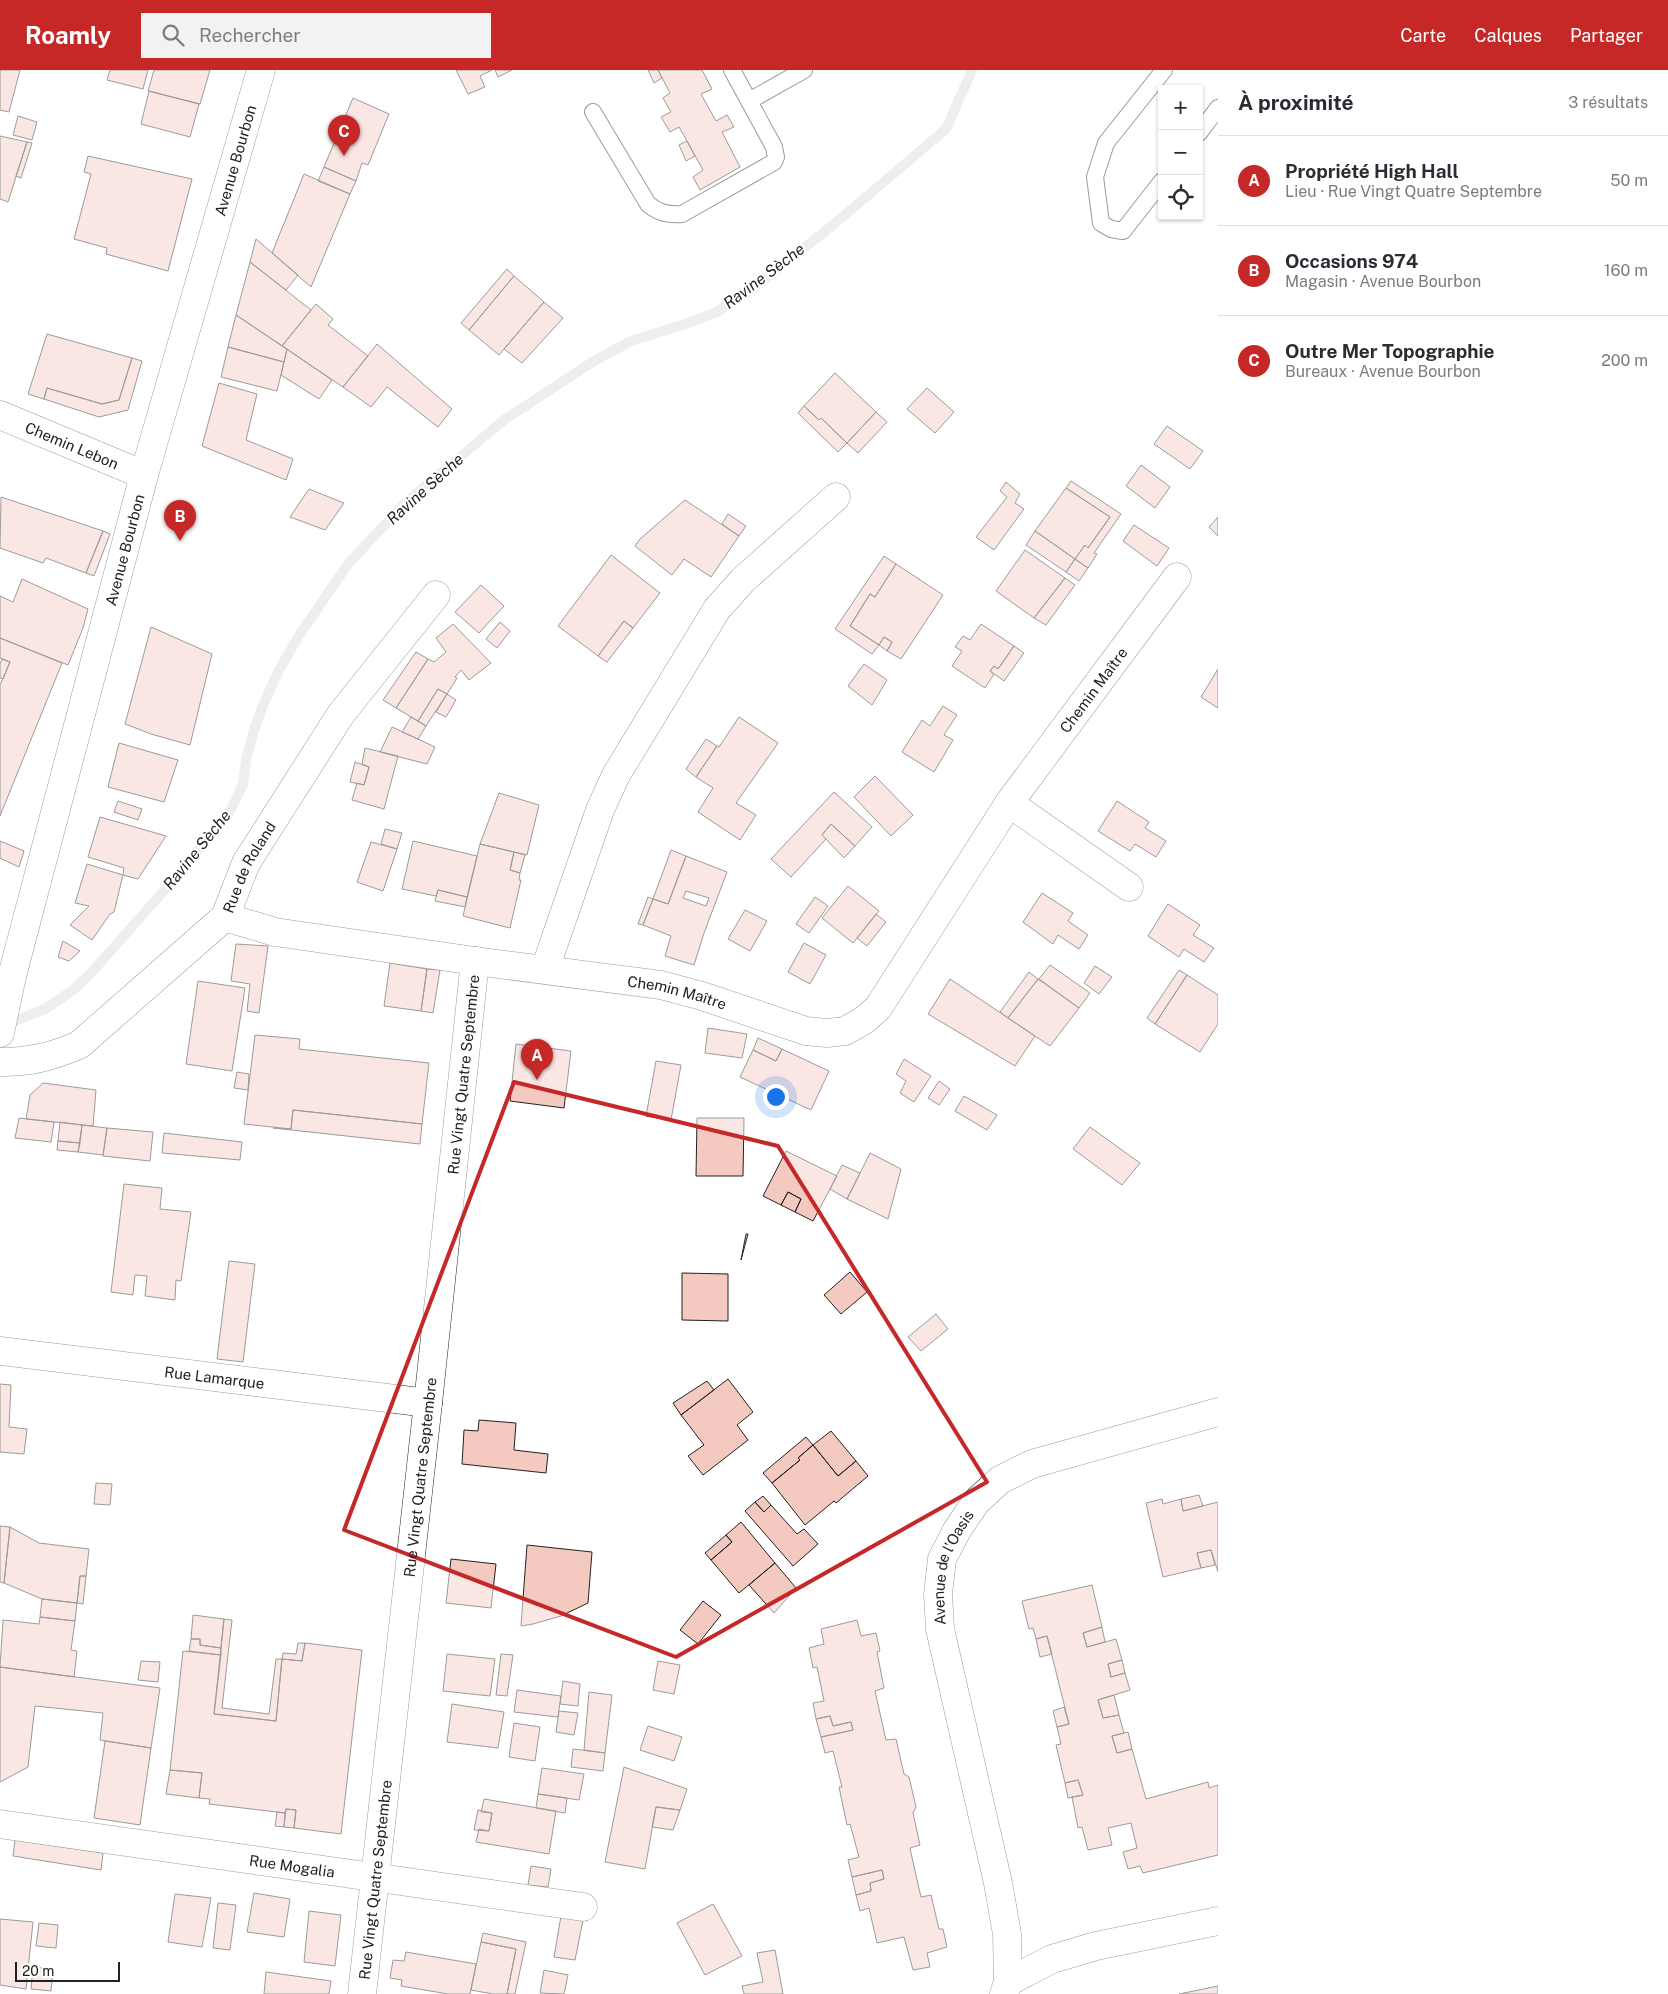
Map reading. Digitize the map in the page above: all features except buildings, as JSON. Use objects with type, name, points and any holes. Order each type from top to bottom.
[{"type":"street","name":"Avenue Bourbon","points":[[0,1033],[7,982],[144,475],[261,70]]},
{"type":"street","name":"Chemin Lebon","points":[[0,415],[144,475]]},
{"type":"street","points":[[545,970],[600,810],[616,775],[717,609],[744,580],[836,497]]},
{"type":"street","name":"Chemin Maître","points":[[225,918],[275,932],[475,961],[661,985],[702,996],[806,1031],[827,1033],[845,1031],[863,1021],[878,1008],[1009,803],[1177,577]]},
{"type":"street","name":"Rue de Roland","points":[[0,1062],[23,1062],[53,1056],[79,1046],[225,918],[246,863],[341,714],[436,595]]},
{"type":"street","points":[[1009,803],[1129,887]]},
{"type":"street","name":"Rue Vingt Quatre Septembre","points":[[362,1994],[475,961]]},
{"type":"street","name":"Rue Lamarque","points":[[0,1351],[428,1403]]},
{"type":"street","name":"Avenue de l'Oasis","points":[[1006,1988],[1007,1934],[998,1883],[940,1628],[938,1594],[942,1559],[957,1530],[976,1502],[1000,1480],[1032,1464],[1218,1412]]},
{"type":"street","name":"Rue Mogalia","points":[[0,1824],[583,1907]]},
{"type":"street","points":[[1006,1988],[1052,1960],[1096,1946],[1218,1921]]},
{"type":"lane","points":[[592,112],[648,204],[656,211],[682,214],[774,162],[776,157],[774,147],[732,70]]},
{"type":"lane","points":[[749,101],[804,70]]},
{"type":"lane","points":[[1158,186],[1124,230],[1112,229],[1101,223],[1095,177],[1106,143],[1164,70]]},
{"type":"lane","points":[[1201,130],[1218,108]]},
{"type":"highlighted area","points":[[514,1082],[778,1146],[987,1482],[676,1657],[344,1530]]},
{"type":"waterway","name":"Ravine Sèche","points":[[5,1025],[45,1009],[72,991],[91,973],[178,875],[230,811],[243,784],[246,760],[254,730],[278,672],[298,637],[348,564],[404,504],[504,420],[594,361],[631,341],[717,312],[755,287],[833,225],[946,129],[972,70]]},
{"type":"place","name":"Outre Mer Topographie","points":[[344,156]]},
{"type":"place","name":"Occasions 974","points":[[180,541]]},
{"type":"place","name":"Propriété High Hall","points":[[537,1080]]}]
